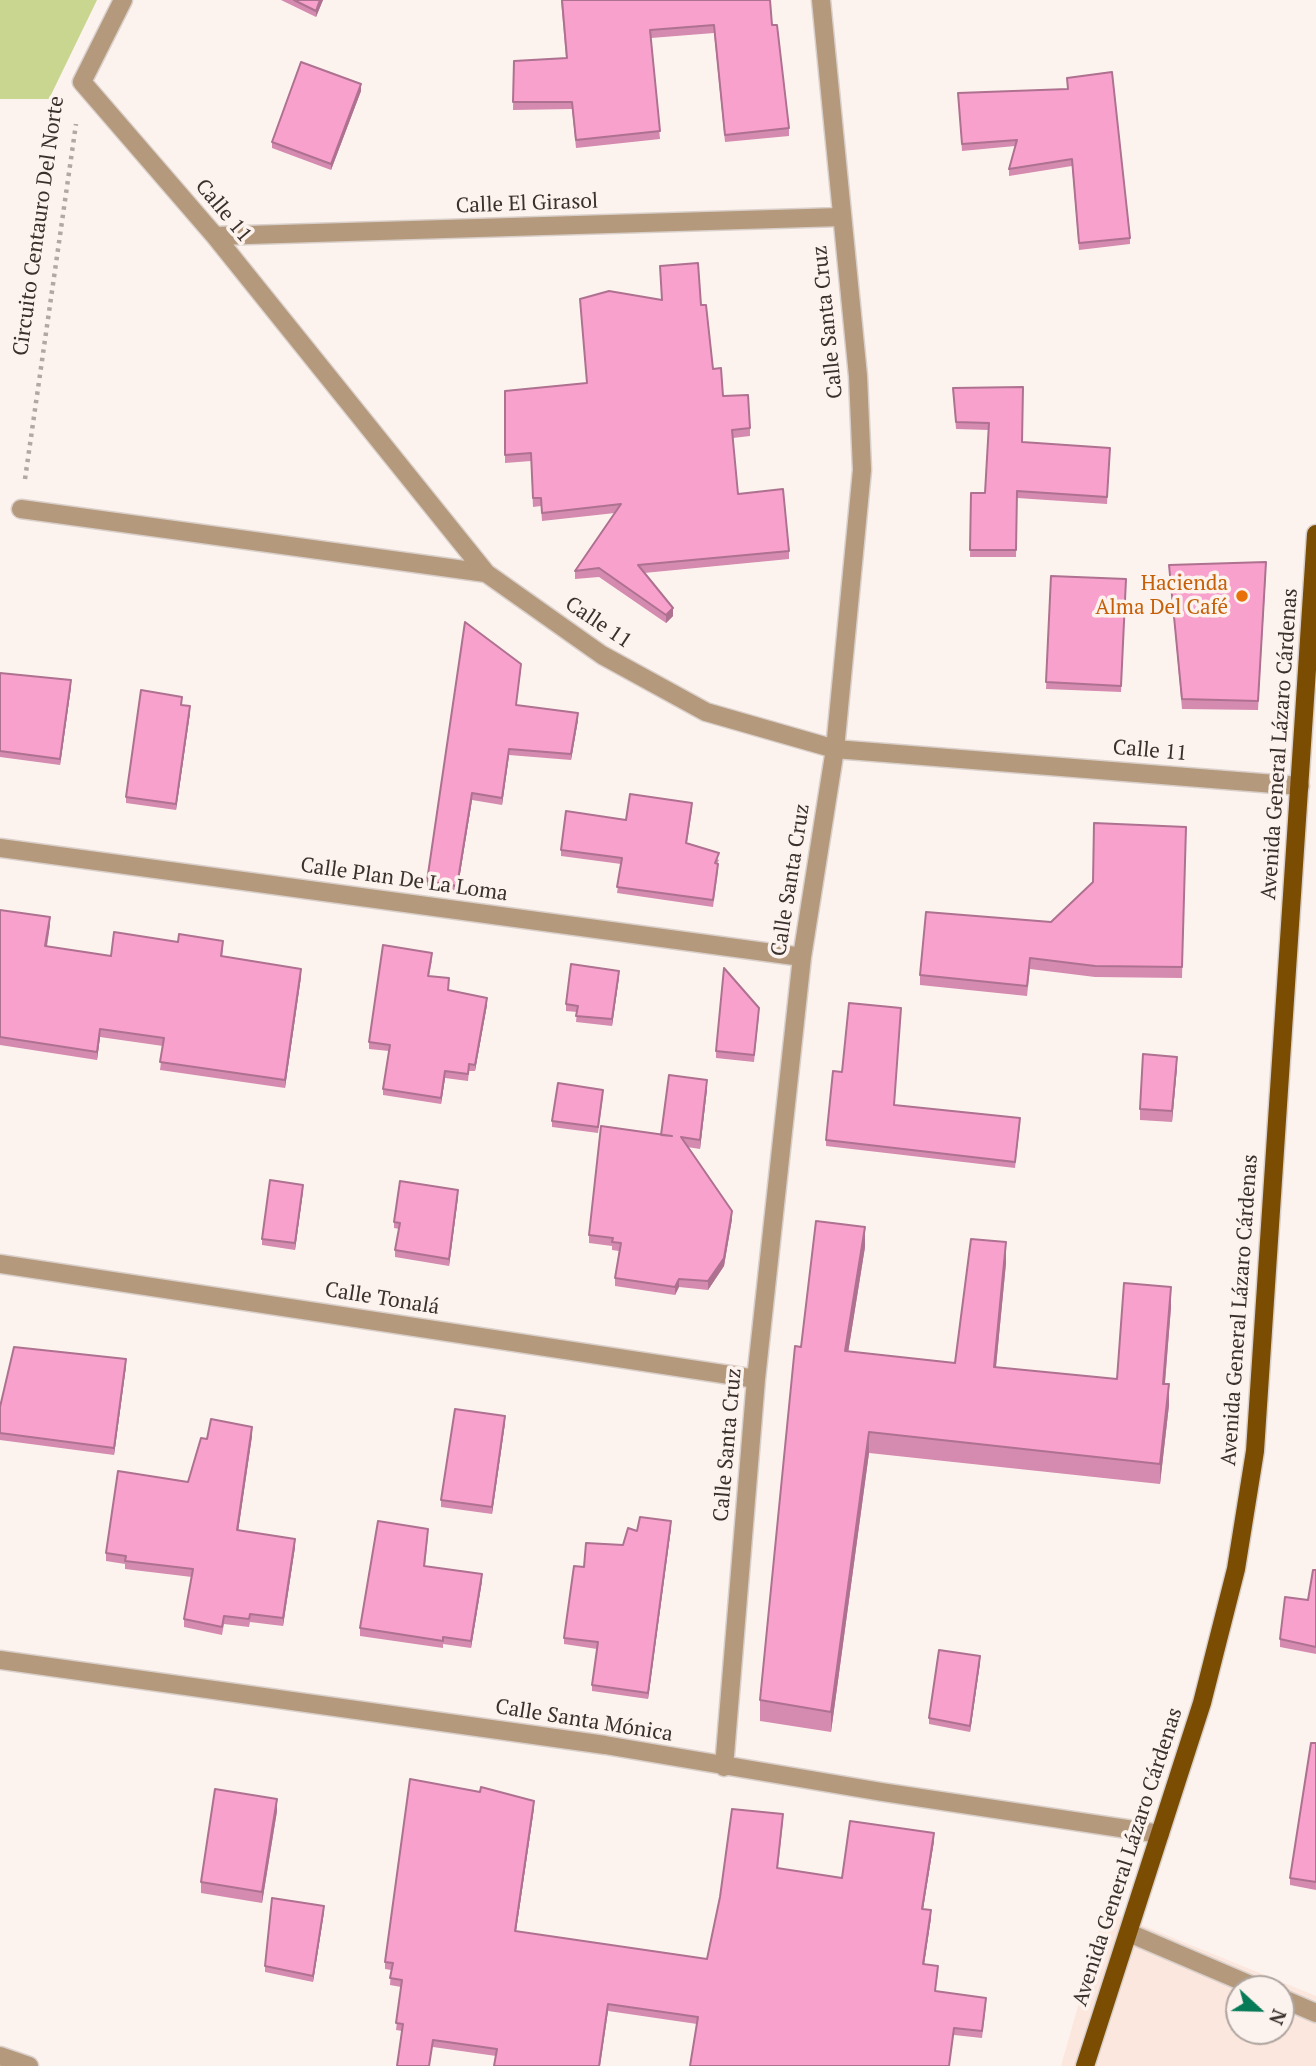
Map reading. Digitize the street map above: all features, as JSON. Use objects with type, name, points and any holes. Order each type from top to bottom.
[{"type":"main road","name":"Avenida General Lázaro Cárdenas","points":[[1085,2066],[1202,1703],[1236,1569],[1255,1451],[1308,788],[1316,534]]},
{"type":"street","name":"Circuito Centauro Del Norte","points":[[82,82],[123,0]]},
{"type":"street","name":"Calle Santa Cruz","points":[[724,1767],[756,1379],[802,957],[835,749],[862,470],[858,376],[840,216],[821,0]]},
{"type":"street","name":"Calle 11","points":[[82,82],[215,236],[486,573],[602,655],[706,712],[835,749],[1308,788]]},
{"type":"street","name":"Calle El Girasol","points":[[215,236],[840,216]]},
{"type":"street","points":[[21,509],[486,573]]},
{"type":"street","name":"Calle Plan De La Loma","points":[[0,848],[802,957]]},
{"type":"street","name":"Calle Tonalá","points":[[0,1264],[756,1379]]},
{"type":"street","name":"Calle Santa Mónica","points":[[0,1660],[605,1745],[724,1767],[1160,1834]]},
{"type":"street","points":[[1129,1933],[1228,1975]]},
{"type":"street","points":[[1295,2004],[1316,2012]]},
{"type":"street","points":[[0,2056],[29,2066]]},
{"type":"path","name":"Circuito Centauro Del Norte","points":[[21,509],[82,82]]},
{"type":"shaded area","points":[[1105,1910],[1264,1975],[1225,1975],[1225,2045],[1295,2045],[1295,1987],[1316,1996],[1316,2066],[1061,2066]]},
{"type":"green space","points":[[0,0],[97,0],[49,99],[0,99]]},
{"type":"building","points":[[294,0],[320,0],[316,11]]},
{"type":"building","points":[[562,0],[770,0],[772,25],[777,25],[789,128],[725,135],[714,25],[650,30],[660,131],[576,140],[572,102],[513,102],[514,61],[567,58]]},
{"type":"building","points":[[301,62],[361,84],[331,164],[272,142]]},
{"type":"building","points":[[1112,72],[1130,238],[1079,243],[1072,159],[1009,169],[1017,140],[962,144],[958,93],[1068,89],[1067,78]]},
{"type":"building","points":[[698,263],[701,305],[706,305],[713,369],[721,368],[723,396],[748,395],[750,428],[732,430],[738,494],[783,489],[789,551],[638,565],[673,608],[666,615],[599,568],[575,571],[621,504],[542,513],[541,498],[533,498],[531,453],[505,455],[505,391],[587,383],[580,299],[609,291],[662,300],[660,266]]},
{"type":"building","points":[[1023,387],[1022,442],[1110,448],[1107,497],[1017,491],[1016,550],[970,550],[971,493],[985,493],[989,423],[956,422],[953,388]]},
{"type":"building","points":[[1266,562],[1258,701],[1182,699],[1169,565]]},
{"type":"building","points":[[1051,576],[1126,579],[1121,686],[1046,682]]},
{"type":"building","points":[[465,622],[521,664],[516,705],[578,713],[571,754],[509,749],[502,798],[472,793],[457,886],[427,881]]},
{"type":"building","points":[[0,673],[71,680],[60,759],[0,751]]},
{"type":"building","points":[[141,690],[182,697],[181,705],[190,706],[176,804],[126,797]]},
{"type":"building","points":[[630,794],[692,803],[686,843],[719,853],[715,863],[718,864],[713,900],[617,887],[622,858],[561,850],[566,811],[626,820]]},
{"type":"building","points":[[1094,823],[1186,827],[1182,967],[1095,966],[1030,958],[1027,986],[920,975],[926,912],[1051,922],[1093,882]]},
{"type":"building","points":[[0,910],[50,917],[45,946],[111,956],[114,932],[178,942],[179,934],[223,941],[221,956],[301,969],[285,1080],[160,1062],[164,1038],[100,1029],[97,1052],[0,1037]]},
{"type":"building","points":[[383,945],[432,953],[428,976],[449,978],[448,990],[487,998],[475,1065],[469,1064],[468,1074],[445,1071],[441,1098],[383,1089],[390,1045],[369,1042]]},
{"type":"building","points":[[571,964],[619,971],[612,1019],[576,1016],[578,1006],[566,1004]]},
{"type":"building","points":[[724,968],[759,1008],[754,1055],[716,1051]]},
{"type":"building","points":[[849,1003],[901,1008],[894,1105],[1020,1118],[1015,1162],[826,1140],[833,1071],[842,1072]]},
{"type":"building","points":[[1143,1054],[1177,1057],[1172,1111],[1140,1109]]},
{"type":"building","points":[[669,1075],[707,1080],[700,1140],[681,1137],[732,1211],[724,1258],[708,1281],[679,1279],[675,1287],[615,1278],[621,1243],[612,1242],[613,1238],[589,1235],[601,1126],[661,1134]]},
{"type":"building","points":[[558,1083],[603,1090],[598,1127],[552,1121]]},
{"type":"building","points":[[270,1180],[303,1185],[295,1243],[262,1239]]},
{"type":"building","points":[[400,1181],[458,1190],[449,1259],[395,1250],[400,1223],[394,1222]]},
{"type":"building","points":[[816,1221],[865,1227],[845,1351],[955,1363],[971,1239],[1006,1242],[994,1367],[1117,1379],[1124,1283],[1171,1287],[1163,1384],[1169,1384],[1160,1464],[869,1432],[831,1712],[760,1700],[795,1346],[801,1347]]},
{"type":"building","points":[[14,1347],[126,1359],[114,1448],[0,1433],[0,1407]]},
{"type":"building","points":[[455,1409],[505,1416],[492,1507],[441,1500]]},
{"type":"building","points":[[211,1419],[252,1427],[237,1530],[295,1539],[283,1618],[250,1614],[249,1619],[224,1616],[222,1627],[184,1619],[193,1569],[125,1561],[126,1556],[106,1553],[118,1471],[188,1482],[201,1438],[207,1439]]},
{"type":"building","points":[[640,1517],[671,1521],[648,1693],[592,1685],[598,1642],[564,1638],[574,1566],[584,1567],[586,1543],[623,1545],[628,1528],[637,1531]]},
{"type":"building","points":[[378,1521],[428,1529],[424,1566],[482,1574],[471,1641],[443,1637],[443,1641],[360,1628]]},
{"type":"building","points":[[1313,1570],[1316,1570],[1316,1647],[1280,1639],[1285,1597],[1308,1600]]},
{"type":"building","points":[[939,1650],[980,1656],[970,1726],[929,1718]]},
{"type":"building","points":[[1311,1743],[1316,1743],[1316,1882],[1290,1878]]},
{"type":"building","points":[[410,1779],[480,1792],[481,1787],[534,1801],[515,1931],[707,1959],[720,1897],[732,1809],[783,1814],[777,1868],[842,1878],[850,1821],[934,1833],[922,1909],[931,1910],[923,1964],[938,1966],[935,1991],[986,1998],[982,2031],[954,2028],[949,2066],[690,2066],[698,2017],[608,2004],[599,2066],[494,2066],[497,2049],[433,2040],[429,2066],[397,2066],[403,2024],[396,2023],[402,1980],[390,1978],[393,1963],[385,1962]]},
{"type":"building","points":[[215,1789],[277,1799],[262,1892],[201,1882]]},
{"type":"building","points":[[272,1898],[324,1906],[313,1976],[265,1966]]},
{"type":"place","name":"Hacienda Alma Del Café","points":[[1242,596]]}]
